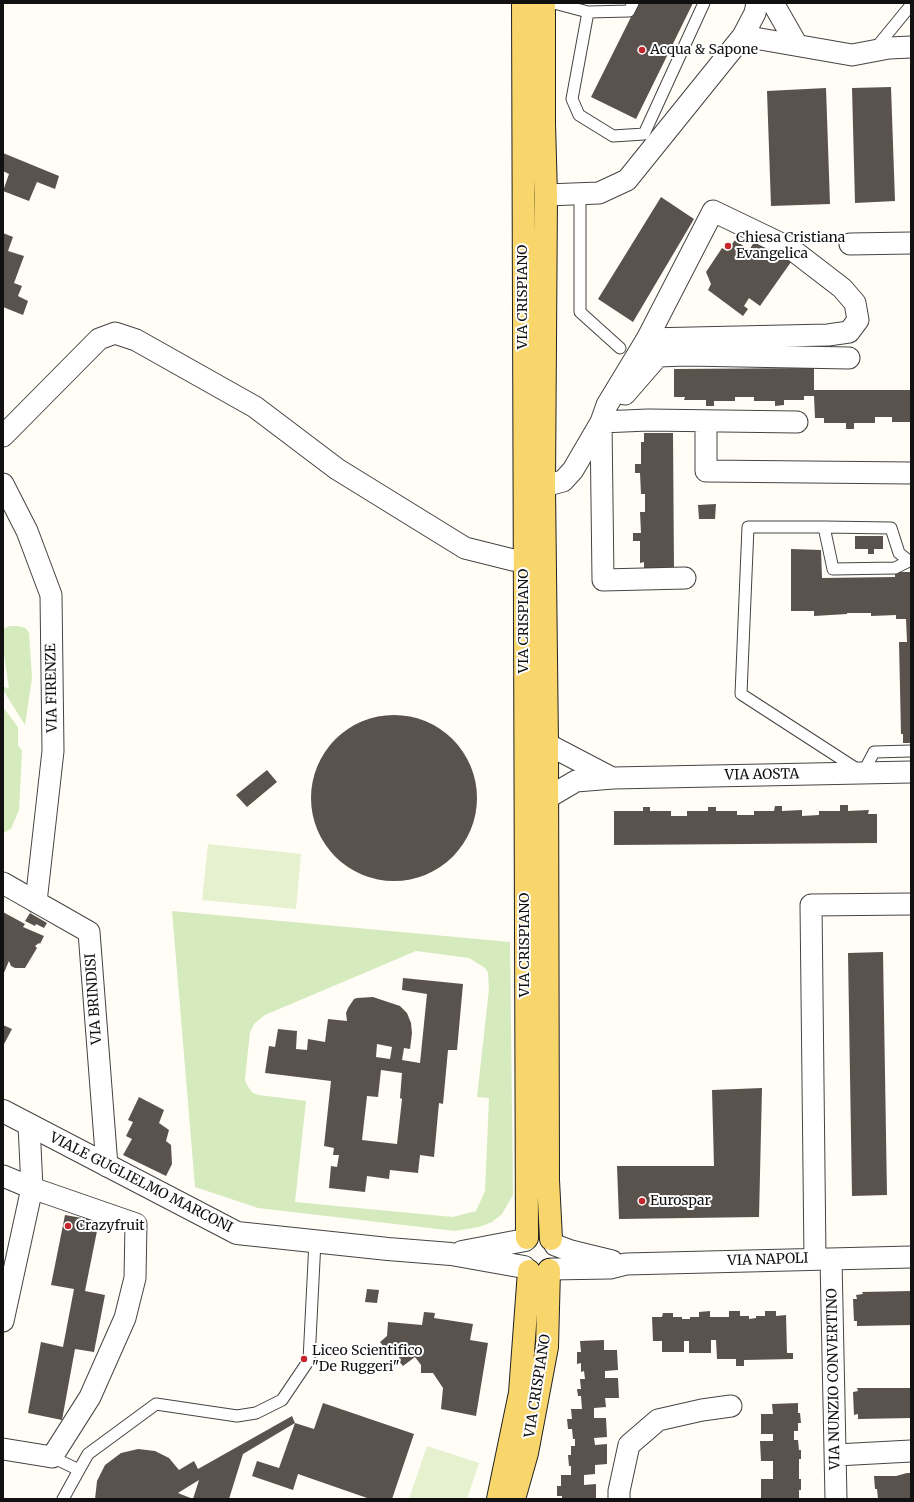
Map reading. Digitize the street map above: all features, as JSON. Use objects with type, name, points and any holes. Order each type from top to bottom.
[{"type":"main road","name":"VIA CRISPIANO","points":[[523,3],[526,1239]]},
{"type":"main road","name":"VIA CRISPIANO","points":[[544,3],[544,124],[546,195],[544,486],[547,744],[548,1180],[553,1242]]},
{"type":"main road","points":[[535,1235],[543,1235],[553,1242],[557,1257],[538,1269],[519,1258],[519,1249],[526,1239],[535,1235]]},
{"type":"main road","name":"VIA CRISPIANO","points":[[498,1499],[520,1393],[538,1269]]},
{"type":"main road","name":"VIA CRISPIANO","points":[[514,1499],[527,1453],[547,1347],[538,1269]]},
{"type":"street","points":[[546,195],[599,193],[627,180],[743,36],[755,13],[757,3]]},
{"type":"street","points":[[773,3],[797,45]]},
{"type":"street","points":[[743,36],[852,55],[889,48],[911,46]]},
{"type":"street","points":[[647,339],[828,335],[849,332],[858,320],[855,303],[842,288],[790,248],[713,211],[647,339],[607,405],[601,422],[603,580],[685,578]]},
{"type":"street","points":[[850,244],[911,243]]},
{"type":"street","points":[[3,436],[99,339],[115,333],[136,340],[255,408],[337,469],[465,548],[513,560],[524,561]]},
{"type":"street","points":[[544,486],[563,481],[573,470],[601,422],[658,356],[686,355],[849,358]]},
{"type":"street","points":[[601,422],[648,420],[797,422]]},
{"type":"street","points":[[706,421],[706,471],[911,474]]},
{"type":"street","name":"VIA FIRENZE","points":[[3,484],[27,531],[51,596],[53,751],[36,902]]},
{"type":"street","points":[[547,744],[612,778]]},
{"type":"street","name":"VIA AOSTA","points":[[547,798],[576,781],[612,778],[911,772]]},
{"type":"street","name":"VIA BRINDISI","points":[[3,883],[89,932],[107,1166]]},
{"type":"street","name":"VIA NUNZIO CONVERTINO","points":[[836,1499],[836,1455],[823,1259],[811,905],[911,904]]},
{"type":"street","name":"VIALE GUGLIELMO MARCONI","points":[[3,1111],[237,1233],[388,1250],[452,1254],[538,1269]]},
{"type":"street","points":[[3,1321],[32,1188],[29,1125]]},
{"type":"street","points":[[3,1176],[32,1188],[136,1224],[135,1278],[125,1318],[90,1397],[52,1457],[3,1449]]},
{"type":"street","name":"VIALE GUGLIELMO MARCONI","points":[[452,1254],[526,1239]]},
{"type":"street","name":"VIA NAPOLI","points":[[553,1242],[571,1250],[626,1264]]},
{"type":"street","name":"VIA NAPOLI","points":[[538,1269],[610,1268],[626,1264],[911,1257]]},
{"type":"street","points":[[619,1499],[619,1491],[629,1446],[658,1420],[702,1410],[731,1406]]},
{"type":"street","points":[[836,1455],[911,1451]]},
{"type":"lane","points":[[554,3],[588,12],[629,11],[633,3]]},
{"type":"lane","points":[[588,12],[572,99],[579,115],[613,136],[644,134],[704,3]]},
{"type":"lane","points":[[874,51],[911,5]]},
{"type":"lane","points":[[580,194],[580,312],[620,348]]},
{"type":"lane","points":[[824,527],[833,569],[895,568],[910,561],[899,553],[891,528],[824,527],[748,527],[741,694],[864,773],[874,752],[911,751]]},
{"type":"lane","points":[[63,1499],[88,1454],[156,1404],[237,1416],[256,1413],[282,1400],[310,1360],[315,1242]]},
{"type":"lane","points":[[52,1457],[79,1470]]},
{"type":"green space","points":[[10,626],[25,628],[29,632],[32,678],[25,725],[3,690],[3,686],[9,689],[3,648],[3,629]]},
{"type":"green space","points":[[3,707],[18,727],[18,745],[22,751],[19,810],[11,829],[3,833]]},
{"type":"green space","points":[[208,844],[301,854],[296,909],[202,900]]},
{"type":"green space","points":[[172,911],[510,942],[513,1195],[502,1214],[492,1222],[479,1227],[455,1231],[258,1208],[195,1187]],"holes":[[[416,951],[469,958],[485,968],[488,972],[489,989],[477,1097],[489,1098],[485,1191],[476,1211],[453,1217],[295,1202],[306,1101],[259,1095],[253,1093],[249,1088],[245,1079],[250,1032],[255,1023],[265,1015]]]},
{"type":"green space","points":[[427,1446],[479,1463],[467,1499],[409,1499]]},
{"type":"building","name":"Acqua & Sapone","points":[[638,3],[693,3],[636,119],[591,97]]},
{"type":"building","points":[[891,87],[895,201],[855,203],[852,88]]},
{"type":"building","points":[[826,88],[830,204],[771,206],[767,91]]},
{"type":"building","points":[[3,153],[59,176],[55,189],[37,182],[29,201],[3,191],[9,174],[3,171]]},
{"type":"building","points":[[661,197],[694,219],[633,322],[598,299]]},
{"type":"building","points":[[3,233],[13,237],[8,251],[24,256],[14,283],[22,286],[18,296],[28,301],[23,315],[3,307]]},
{"type":"building","points":[[757,238],[791,262],[760,306],[749,298],[744,306],[748,309],[743,316],[708,290],[711,284],[706,272],[722,248],[727,251],[735,240],[749,250]]},
{"type":"building","points":[[814,368],[814,390],[911,390],[911,422],[892,422],[892,417],[875,417],[875,423],[854,423],[854,429],[846,429],[846,423],[824,423],[824,418],[815,418],[814,396],[804,396],[804,400],[784,400],[784,405],[775,406],[775,401],[754,401],[754,397],[735,397],[735,401],[714,401],[714,406],[706,406],[706,400],[684,400],[685,397],[674,397],[674,369]]},
{"type":"building","points":[[644,433],[673,433],[674,571],[644,572],[644,562],[640,563],[640,541],[633,541],[633,533],[641,533],[640,512],[645,512],[645,494],[641,494],[640,473],[635,473],[635,464],[641,464],[641,442],[644,442]]},
{"type":"building","points":[[716,504],[715,519],[699,519],[698,505]]},
{"type":"building","points":[[855,536],[883,536],[883,549],[874,549],[874,554],[868,554],[868,549],[855,549]]},
{"type":"building","points":[[791,549],[821,550],[822,578],[895,577],[895,572],[911,572],[911,743],[903,743],[903,734],[901,734],[899,642],[907,642],[906,619],[896,619],[896,615],[871,616],[871,613],[847,613],[814,616],[814,611],[791,611]]},
{"type":"building","points":[[386,715],[402,715],[418,718],[433,724],[453,739],[468,759],[471,766],[476,782],[476,814],[471,830],[468,837],[453,857],[433,872],[418,878],[402,881],[386,881],[370,878],[355,872],[335,857],[330,851],[320,837],[314,822],[311,806],[311,790],[314,774],[320,759],[335,739],[341,734],[355,724],[370,718]]},
{"type":"building","points":[[267,770],[277,782],[247,807],[236,795]]},
{"type":"building","points":[[840,805],[848,805],[848,811],[869,810],[868,814],[877,814],[877,843],[614,845],[614,811],[643,811],[643,807],[650,807],[650,811],[671,811],[671,816],[687,816],[687,811],[708,811],[708,807],[716,807],[716,811],[737,811],[737,815],[754,815],[754,811],[774,811],[775,806],[782,806],[782,811],[802,810],[802,816],[819,815],[819,811],[840,811]]},
{"type":"building","points":[[3,912],[25,924],[23,927],[44,936],[40,944],[39,943],[35,946],[37,948],[25,968],[15,968],[11,966],[9,961],[3,975]]},
{"type":"building","points":[[30,913],[47,923],[44,928],[36,924],[35,926],[25,921]]},
{"type":"building","points":[[883,952],[887,1195],[852,1196],[848,953]]},
{"type":"building","points":[[403,978],[463,984],[457,1050],[448,1050],[443,1104],[439,1103],[434,1157],[420,1155],[418,1173],[390,1170],[389,1179],[367,1176],[365,1192],[329,1188],[331,1166],[337,1167],[339,1155],[333,1155],[334,1148],[324,1146],[331,1081],[265,1073],[269,1046],[275,1047],[278,1029],[297,1031],[296,1049],[307,1050],[308,1039],[325,1042],[328,1019],[347,1021],[346,1013],[354,999],[373,997],[400,1006],[407,1013],[411,1023],[412,1033],[410,1049],[404,1048],[402,1060],[420,1063],[427,994],[402,990]],"holes":[[[377,1044],[392,1047],[390,1059],[376,1057]],[[381,1070],[402,1073],[400,1098],[402,1099],[397,1144],[362,1140],[367,1096],[378,1097]]]},
{"type":"building","points":[[3,1025],[12,1029],[3,1046]]},
{"type":"building","points":[[762,1088],[759,1217],[619,1219],[617,1166],[714,1166],[712,1090]]},
{"type":"building","points":[[139,1097],[164,1110],[159,1123],[169,1130],[166,1141],[171,1145],[172,1164],[166,1176],[123,1155],[132,1139],[126,1136],[133,1122],[128,1120]]},
{"type":"building","points":[[65,1215],[99,1221],[85,1291],[105,1295],[94,1352],[75,1349],[62,1420],[28,1413],[41,1342],[63,1347],[74,1289],[51,1285]]},
{"type":"building","points":[[367,1289],[379,1290],[377,1303],[365,1302]]},
{"type":"building","points":[[911,1291],[911,1325],[857,1326],[857,1321],[854,1321],[853,1299],[857,1299],[856,1295],[863,1294],[862,1292]]},
{"type":"building","points":[[710,1311],[710,1317],[729,1317],[729,1311],[740,1311],[740,1316],[749,1316],[749,1319],[756,1318],[756,1316],[765,1316],[765,1311],[776,1311],[776,1316],[786,1315],[787,1353],[793,1353],[793,1359],[744,1360],[744,1366],[736,1366],[736,1359],[717,1359],[716,1340],[711,1340],[711,1353],[689,1353],[689,1341],[684,1341],[684,1352],[662,1352],[662,1341],[653,1341],[652,1317],[662,1317],[663,1313],[673,1313],[673,1317],[690,1319],[690,1317],[699,1317],[699,1312]]},
{"type":"building","points":[[424,1312],[435,1313],[434,1318],[473,1324],[470,1340],[488,1343],[476,1416],[441,1409],[443,1388],[433,1373],[421,1373],[421,1365],[415,1357],[403,1366],[397,1359],[404,1354],[401,1350],[392,1357],[380,1342],[387,1336],[388,1322],[422,1325]]},
{"type":"building","points":[[604,1340],[604,1350],[617,1350],[618,1370],[605,1371],[605,1378],[618,1378],[619,1398],[605,1398],[606,1407],[594,1408],[594,1418],[606,1418],[607,1437],[594,1438],[595,1445],[607,1444],[607,1464],[595,1465],[595,1474],[584,1475],[584,1485],[596,1484],[596,1499],[562,1499],[562,1496],[557,1496],[557,1486],[561,1486],[561,1475],[571,1475],[571,1466],[569,1466],[568,1455],[571,1455],[571,1446],[575,1446],[575,1439],[573,1439],[572,1429],[568,1429],[567,1419],[572,1419],[571,1409],[582,1409],[581,1396],[578,1396],[577,1389],[581,1389],[580,1379],[585,1379],[584,1371],[581,1372],[581,1363],[577,1364],[577,1352],[581,1352],[580,1341]]},
{"type":"building","points":[[857,1388],[911,1388],[911,1418],[858,1419],[858,1414],[854,1415],[853,1392],[858,1391]]},
{"type":"building","points":[[323,1403],[414,1434],[392,1499],[370,1499],[298,1474],[293,1490],[252,1476],[257,1461],[279,1468],[295,1423],[314,1429]]},
{"type":"building","points":[[798,1403],[798,1413],[800,1413],[801,1423],[798,1423],[798,1431],[794,1431],[794,1440],[798,1440],[799,1450],[801,1450],[801,1459],[799,1459],[799,1479],[801,1479],[801,1490],[799,1490],[799,1499],[761,1499],[761,1479],[773,1479],[773,1461],[761,1461],[760,1441],[773,1441],[773,1434],[761,1434],[761,1414],[773,1414],[772,1404]]},
{"type":"building","points":[[292,1416],[295,1423],[243,1454],[229,1499],[193,1499],[95,1499],[97,1481],[105,1465],[121,1453],[138,1449],[155,1451],[169,1458],[179,1470],[194,1461],[198,1469]],"holes":[[[199,1480],[193,1499],[178,1493],[186,1488]]]},
{"type":"building","points":[[911,1473],[911,1499],[878,1499],[877,1489],[875,1489],[874,1476],[896,1476]]},
{"type":"place","name":"Acqua & Sapone","points":[[642,50]]},
{"type":"place","name":"Chiesa Cristiana Evangelica","points":[[728,246]]},
{"type":"place","name":"Eurospar","points":[[642,1201]]},
{"type":"place","name":"Crazyfruit","points":[[68,1226]]},
{"type":"place","name":"Liceo Scientifico \"De Ruggeri\"","points":[[304,1359]]}]
